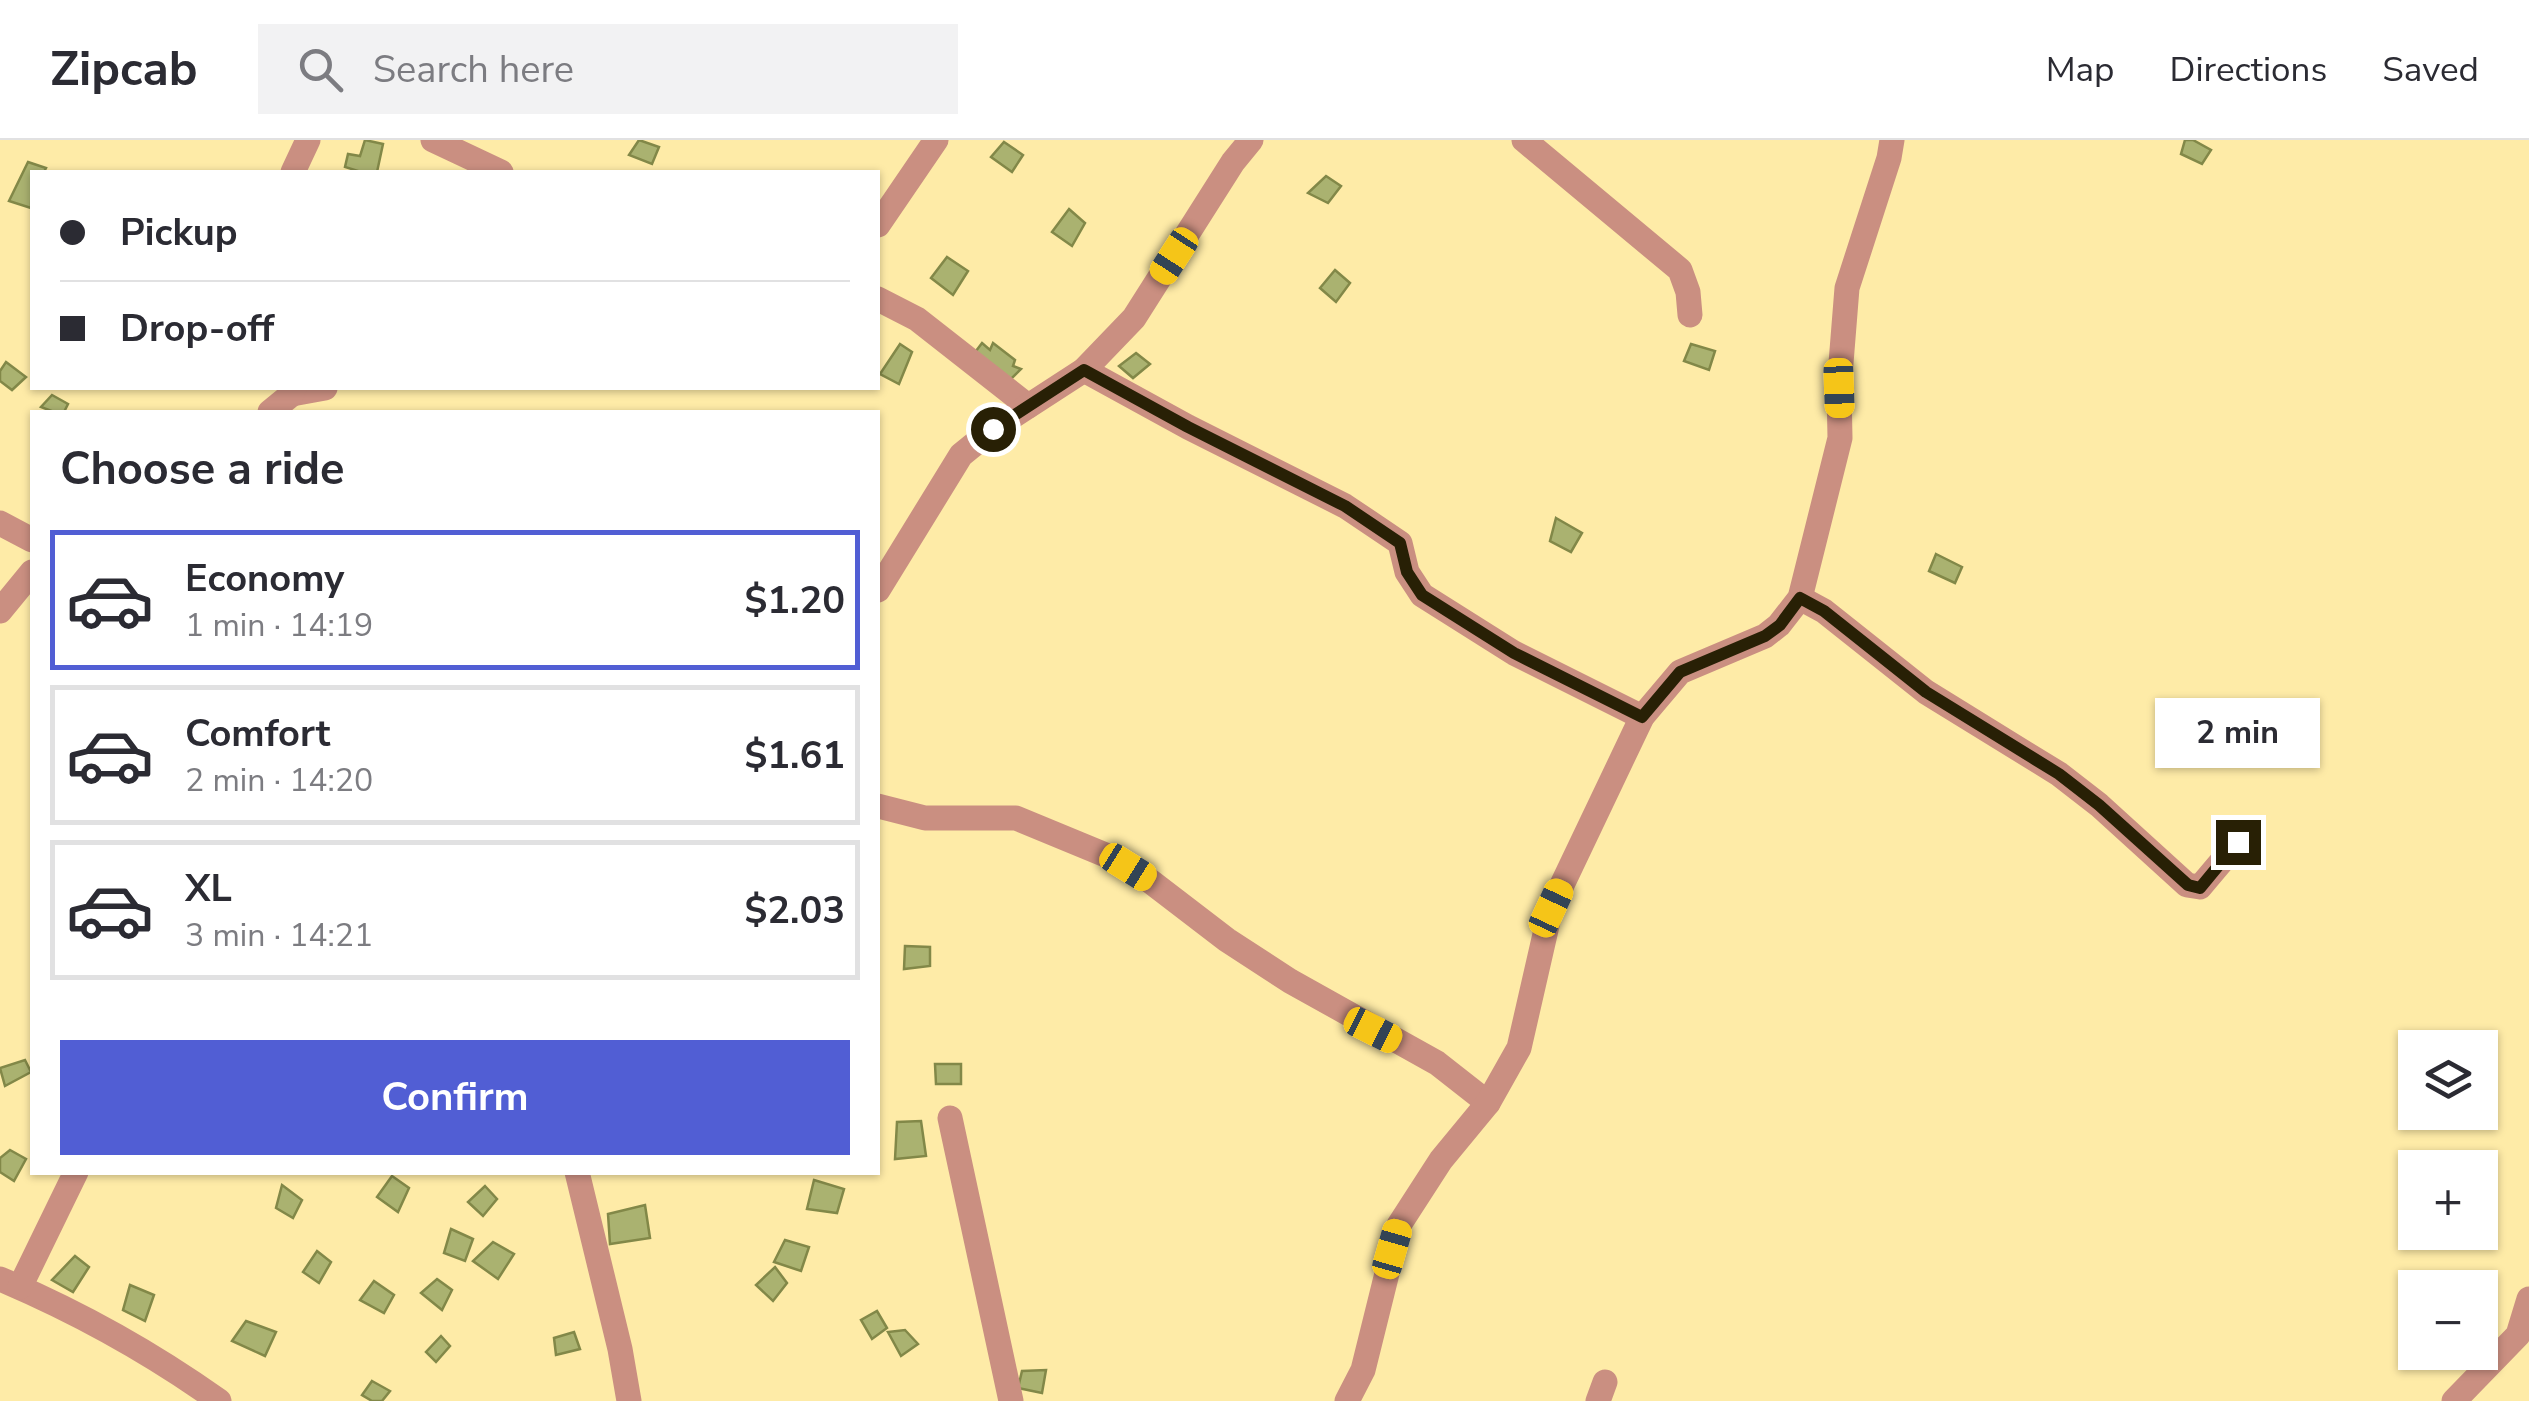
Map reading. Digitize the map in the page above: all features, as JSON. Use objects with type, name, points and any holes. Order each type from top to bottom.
[{"type":"street","points":[[294,170],[308,140]]},
{"type":"street","points":[[433,140],[497,170]]},
{"type":"street","points":[[880,222],[936,140]]},
{"type":"street","points":[[880,587],[961,455],[1084,370],[1134,318],[1251,140]]},
{"type":"street","points":[[1524,140],[1680,270],[1688,292],[1690,315]]},
{"type":"street","points":[[1347,1401],[1363,1370],[1399,1225],[1441,1160],[1488,1103],[1519,1048],[1551,908],[1642,717],[1680,672],[1765,636],[1780,625],[1800,598],[1840,438],[1846,288],[1892,140]]},
{"type":"street","points":[[880,300],[917,319],[1028,406]]},
{"type":"street","points":[[1084,370],[1345,506],[1400,543],[1407,572],[1422,595],[1514,653],[1642,717]]},
{"type":"street","points":[[272,410],[293,390]]},
{"type":"street","points":[[0,523],[30,539]]},
{"type":"street","points":[[0,611],[30,574]]},
{"type":"street","points":[[1800,598],[1824,611],[1926,692],[2059,774],[2188,885],[2200,888],[2238,842]]},
{"type":"street","points":[[880,806],[926,818],[1016,818],[1108,856],[1150,881],[1212,929],[1290,981],[1437,1063],[1488,1103]]},
{"type":"street","points":[[950,1118],[1011,1401]]},
{"type":"street","points":[[74,1175],[10,1283],[120,1336],[219,1401]]},
{"type":"street","points":[[579,1175],[629,1401]]},
{"type":"street","points":[[2454,1401],[2518,1335],[2529,1298]]},
{"type":"building","points":[[365,140],[383,144],[377,170],[345,167],[348,154],[360,156]]},
{"type":"building","points":[[639,140],[659,147],[652,164],[629,155]]},
{"type":"building","points":[[2185,140],[2211,150],[2202,164],[2181,154]]},
{"type":"building","points":[[1004,142],[1023,155],[1012,172],[991,157]]},
{"type":"building","points":[[28,162],[46,168],[30,170],[30,208],[9,201]]},
{"type":"building","points":[[1326,176],[1341,186],[1328,203],[1308,193]]},
{"type":"building","points":[[1069,209],[1085,223],[1072,246],[1052,232]]},
{"type":"building","points":[[947,257],[968,271],[953,295],[931,278]]},
{"type":"building","points":[[1335,270],[1350,283],[1336,302],[1320,288]]},
{"type":"building","points":[[982,343],[990,350],[993,343],[1015,360],[1013,366],[1021,369],[1011,379],[973,355]]},
{"type":"building","points":[[900,344],[912,352],[899,384],[880,374]]},
{"type":"building","points":[[1691,344],[1715,351],[1709,370],[1684,361]]},
{"type":"building","points":[[1136,353],[1150,364],[1133,378],[1119,366]]},
{"type":"building","points":[[6,362],[26,377],[12,390],[0,381],[0,371]]},
{"type":"building","points":[[52,395],[68,404],[65,410],[41,407]]},
{"type":"building","points":[[1556,518],[1582,533],[1571,552],[1550,541]]},
{"type":"building","points":[[1936,554],[1962,567],[1955,583],[1929,571]]},
{"type":"building","points":[[905,946],[930,947],[930,966],[904,969]]},
{"type":"building","points":[[25,1060],[30,1073],[5,1086],[0,1068]]},
{"type":"building","points":[[935,1064],[961,1064],[961,1084],[936,1084]]},
{"type":"building","points":[[921,1121],[926,1156],[895,1159],[897,1122]]},
{"type":"building","points":[[10,1150],[26,1159],[14,1181],[0,1172],[0,1158]]},
{"type":"building","points":[[392,1176],[409,1188],[398,1212],[377,1197]]},
{"type":"building","points":[[814,1180],[844,1189],[837,1213],[807,1209]]},
{"type":"building","points":[[282,1185],[302,1200],[293,1218],[276,1208]]},
{"type":"building","points":[[485,1186],[497,1199],[483,1216],[468,1202]]},
{"type":"building","points":[[645,1205],[650,1238],[610,1244],[608,1214]]},
{"type":"building","points":[[451,1229],[473,1239],[465,1261],[444,1253]]},
{"type":"building","points":[[785,1240],[809,1247],[801,1271],[774,1262]]},
{"type":"building","points":[[493,1242],[514,1254],[498,1279],[473,1261]]},
{"type":"building","points":[[317,1251],[331,1262],[319,1283],[303,1272]]},
{"type":"building","points":[[75,1256],[89,1267],[73,1292],[52,1280]]},
{"type":"building","points":[[775,1267],[787,1283],[773,1301],[756,1285]]},
{"type":"building","points":[[437,1279],[452,1290],[442,1310],[421,1293]]},
{"type":"building","points":[[374,1281],[394,1295],[384,1313],[360,1300]]},
{"type":"building","points":[[130,1285],[154,1295],[145,1321],[123,1310]]},
{"type":"building","points":[[877,1311],[887,1328],[872,1339],[861,1320]]},
{"type":"building","points":[[246,1321],[276,1332],[265,1356],[232,1341]]},
{"type":"building","points":[[905,1330],[918,1344],[901,1356],[888,1332]]},
{"type":"building","points":[[574,1332],[580,1349],[556,1355],[554,1338]]},
{"type":"building","points":[[441,1336],[450,1346],[436,1362],[426,1352]]},
{"type":"building","points":[[1046,1370],[1042,1393],[1018,1388],[1022,1371]]},
{"type":"building","points":[[372,1381],[390,1391],[382,1401],[362,1395]]},
{"type":"route","points":[[993,429],[1084,370],[1345,506],[1400,543],[1412,584],[1422,595],[1514,653],[1642,717],[1680,672],[1765,636],[1780,625],[1800,598],[1824,611],[1926,692],[2059,774],[2188,885],[2200,888],[2238,842]]}]
